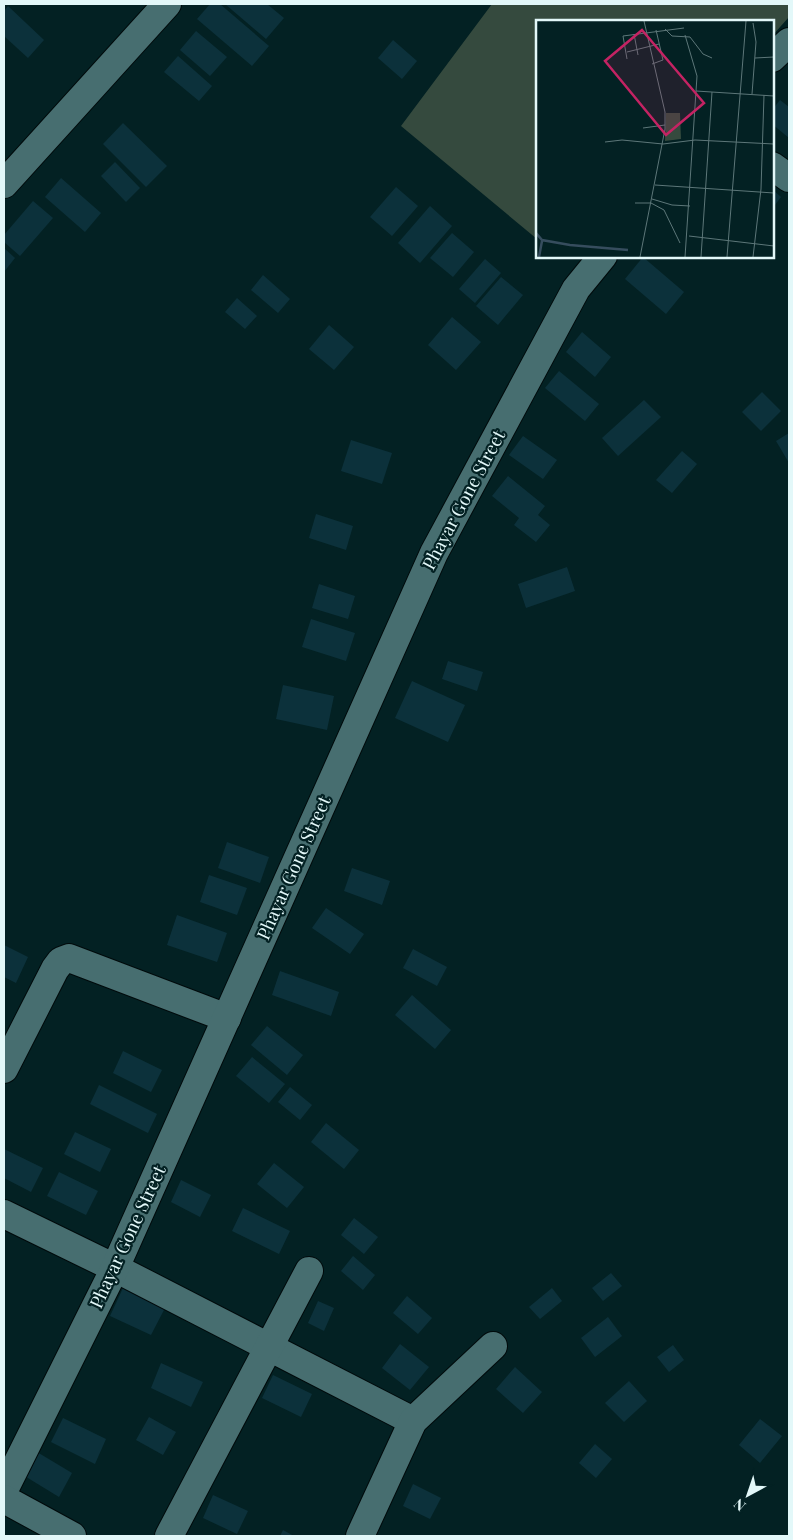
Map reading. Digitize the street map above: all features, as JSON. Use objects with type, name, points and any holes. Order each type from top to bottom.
[{"type":"street","points":[[4,184],[168,4]]},
{"type":"street","points":[[773,57],[789,42]]},
{"type":"street","points":[[773,167],[789,178]]},
{"type":"street","name":"Phayar Gone Street","points":[[4,1490],[115,1268],[434,553],[576,289],[601,258]]},
{"type":"street","points":[[4,1069],[54,969],[61,961],[69,958],[227,1018]]},
{"type":"street","points":[[4,1214],[115,1268],[414,1421]]},
{"type":"street","points":[[169,1536],[309,1271]]},
{"type":"street","points":[[360,1536],[414,1421],[493,1346]]},
{"type":"street","points":[[4,1500],[72,1536]]},
{"type":"green space","points":[[492,4],[789,4],[789,17],[773,35],[773,20],[536,20],[536,238],[401,126]]},
{"type":"building","points":[[210,4],[220,4],[269,46],[252,66],[197,19]]},
{"type":"building","points":[[225,4],[267,4],[284,18],[266,39]]},
{"type":"building","points":[[8,6],[44,40],[28,58],[4,36],[4,11]]},
{"type":"building","points":[[196,31],[227,57],[210,76],[180,50]]},
{"type":"building","points":[[393,40],[417,61],[402,79],[378,58]]},
{"type":"building","points":[[178,56],[212,86],[199,101],[164,72]]},
{"type":"building","points":[[780,100],[789,107],[789,138],[773,125],[773,109]]},
{"type":"building","points":[[123,123],[167,166],[146,187],[103,144]]},
{"type":"building","points":[[115,162],[140,188],[126,202],[101,176]]},
{"type":"building","points":[[61,178],[101,213],[85,232],[45,197]]},
{"type":"building","points":[[396,187],[418,206],[392,236],[370,217]]},
{"type":"building","points":[[773,190],[781,197],[773,208]]},
{"type":"building","points":[[33,201],[53,218],[20,256],[4,242],[4,235]]},
{"type":"building","points":[[430,206],[452,226],[420,263],[398,243]]},
{"type":"building","points":[[452,233],[474,252],[453,277],[430,258]]},
{"type":"building","points":[[4,248],[15,258],[4,272]]},
{"type":"building","points":[[644,258],[684,292],[666,314],[625,279]]},
{"type":"building","points":[[485,259],[501,273],[475,303],[459,289]]},
{"type":"building","points":[[263,275],[290,299],[278,313],[251,290]]},
{"type":"building","points":[[501,277],[523,295],[498,325],[476,306]]},
{"type":"building","points":[[237,298],[257,316],[245,329],[225,312]]},
{"type":"building","points":[[452,317],[481,342],[456,370],[428,345]]},
{"type":"building","points":[[329,325],[354,347],[334,370],[309,349]]},
{"type":"building","points":[[582,332],[611,357],[595,377],[566,352]]},
{"type":"building","points":[[559,371],[599,404],[585,421],[545,388]]},
{"type":"building","points":[[762,392],[781,411],[761,431],[742,412]]},
{"type":"building","points":[[644,400],[661,417],[618,456],[602,438]]},
{"type":"building","points":[[789,433],[789,463],[776,441]]},
{"type":"building","points":[[523,436],[557,460],[543,479],[509,455]]},
{"type":"building","points":[[351,440],[392,453],[382,484],[341,471]]},
{"type":"building","points":[[682,451],[697,464],[672,493],[656,480]]},
{"type":"building","points":[[508,476],[545,506],[538,515],[550,525],[536,542],[514,525],[519,518],[492,496]]},
{"type":"building","points":[[316,514],[353,526],[346,550],[309,538]]},
{"type":"building","points":[[567,567],[575,591],[526,608],[518,584]]},
{"type":"building","points":[[319,584],[355,596],[348,619],[312,608]]},
{"type":"building","points":[[311,619],[355,633],[346,661],[302,647]]},
{"type":"building","points":[[448,661],[483,672],[477,691],[442,679]]},
{"type":"building","points":[[412,681],[465,705],[448,742],[395,718]]},
{"type":"building","points":[[283,685],[334,696],[327,730],[276,719]]},
{"type":"building","points":[[227,842],[269,857],[260,883],[218,868]]},
{"type":"building","points":[[352,868],[390,881],[382,905],[344,891]]},
{"type":"building","points":[[209,875],[247,888],[237,915],[200,902]]},
{"type":"building","points":[[326,908],[364,934],[350,954],[312,928]]},
{"type":"building","points":[[177,915],[227,933],[217,962],[167,945]]},
{"type":"building","points":[[4,945],[28,957],[16,983],[4,977]]},
{"type":"building","points":[[413,949],[447,967],[437,986],[403,968]]},
{"type":"building","points":[[280,971],[339,992],[331,1016],[272,995]]},
{"type":"building","points":[[412,995],[451,1030],[435,1049],[395,1015]]},
{"type":"building","points":[[267,1026],[303,1055],[287,1075],[251,1045]]},
{"type":"building","points":[[123,1051],[162,1070],[151,1092],[113,1073]]},
{"type":"building","points":[[252,1057],[285,1084],[269,1103],[236,1076]]},
{"type":"building","points":[[99,1085],[157,1114],[148,1133],[90,1104]]},
{"type":"building","points":[[290,1087],[312,1105],[300,1120],[278,1102]]},
{"type":"building","points":[[326,1123],[359,1150],[344,1169],[311,1142]]},
{"type":"building","points":[[75,1132],[111,1149],[100,1172],[64,1154]]},
{"type":"building","points":[[4,1149],[43,1168],[31,1192],[4,1178]]},
{"type":"building","points":[[274,1163],[304,1187],[287,1208],[257,1184]]},
{"type":"building","points":[[59,1172],[98,1191],[86,1215],[47,1196]]},
{"type":"building","points":[[181,1180],[211,1195],[200,1217],[171,1202]]},
{"type":"building","points":[[243,1208],[290,1231],[279,1254],[232,1231]]},
{"type":"building","points":[[354,1218],[378,1237],[364,1254],[341,1235]]},
{"type":"building","points":[[353,1256],[375,1275],[363,1290],[341,1271]]},
{"type":"building","points":[[611,1273],[622,1286],[603,1301],[592,1288]]},
{"type":"building","points":[[123,1288],[165,1308],[151,1335],[110,1316]]},
{"type":"building","points":[[552,1288],[562,1301],[540,1319],[529,1307]]},
{"type":"building","points":[[407,1296],[432,1318],[418,1334],[393,1313]]},
{"type":"building","points":[[318,1301],[334,1308],[324,1331],[308,1323]]},
{"type":"building","points":[[608,1317],[622,1336],[595,1357],[581,1338]]},
{"type":"building","points":[[400,1344],[429,1367],[410,1390],[382,1368]]},
{"type":"building","points":[[673,1345],[684,1360],[669,1372],[657,1357]]},
{"type":"building","points":[[161,1363],[203,1382],[191,1407],[151,1388]]},
{"type":"building","points":[[515,1367],[542,1392],[523,1413],[496,1389]]},
{"type":"building","points":[[273,1375],[312,1394],[301,1417],[262,1398]]},
{"type":"building","points":[[629,1381],[647,1401],[624,1422],[605,1403]]},
{"type":"building","points":[[149,1417],[176,1432],[163,1455],[136,1440]]},
{"type":"building","points":[[63,1418],[106,1439],[95,1464],[51,1442]]},
{"type":"building","points":[[760,1419],[782,1436],[760,1463],[739,1445]]},
{"type":"building","points":[[595,1444],[612,1459],[596,1478],[579,1463]]},
{"type":"building","points":[[37,1452],[72,1473],[59,1497],[23,1475]]},
{"type":"building","points":[[413,1484],[441,1498],[430,1519],[403,1506]]},
{"type":"building","points":[[213,1495],[248,1511],[237,1534],[203,1518]]},
{"type":"building","points":[[283,1530],[294,1536],[280,1536]]}]
